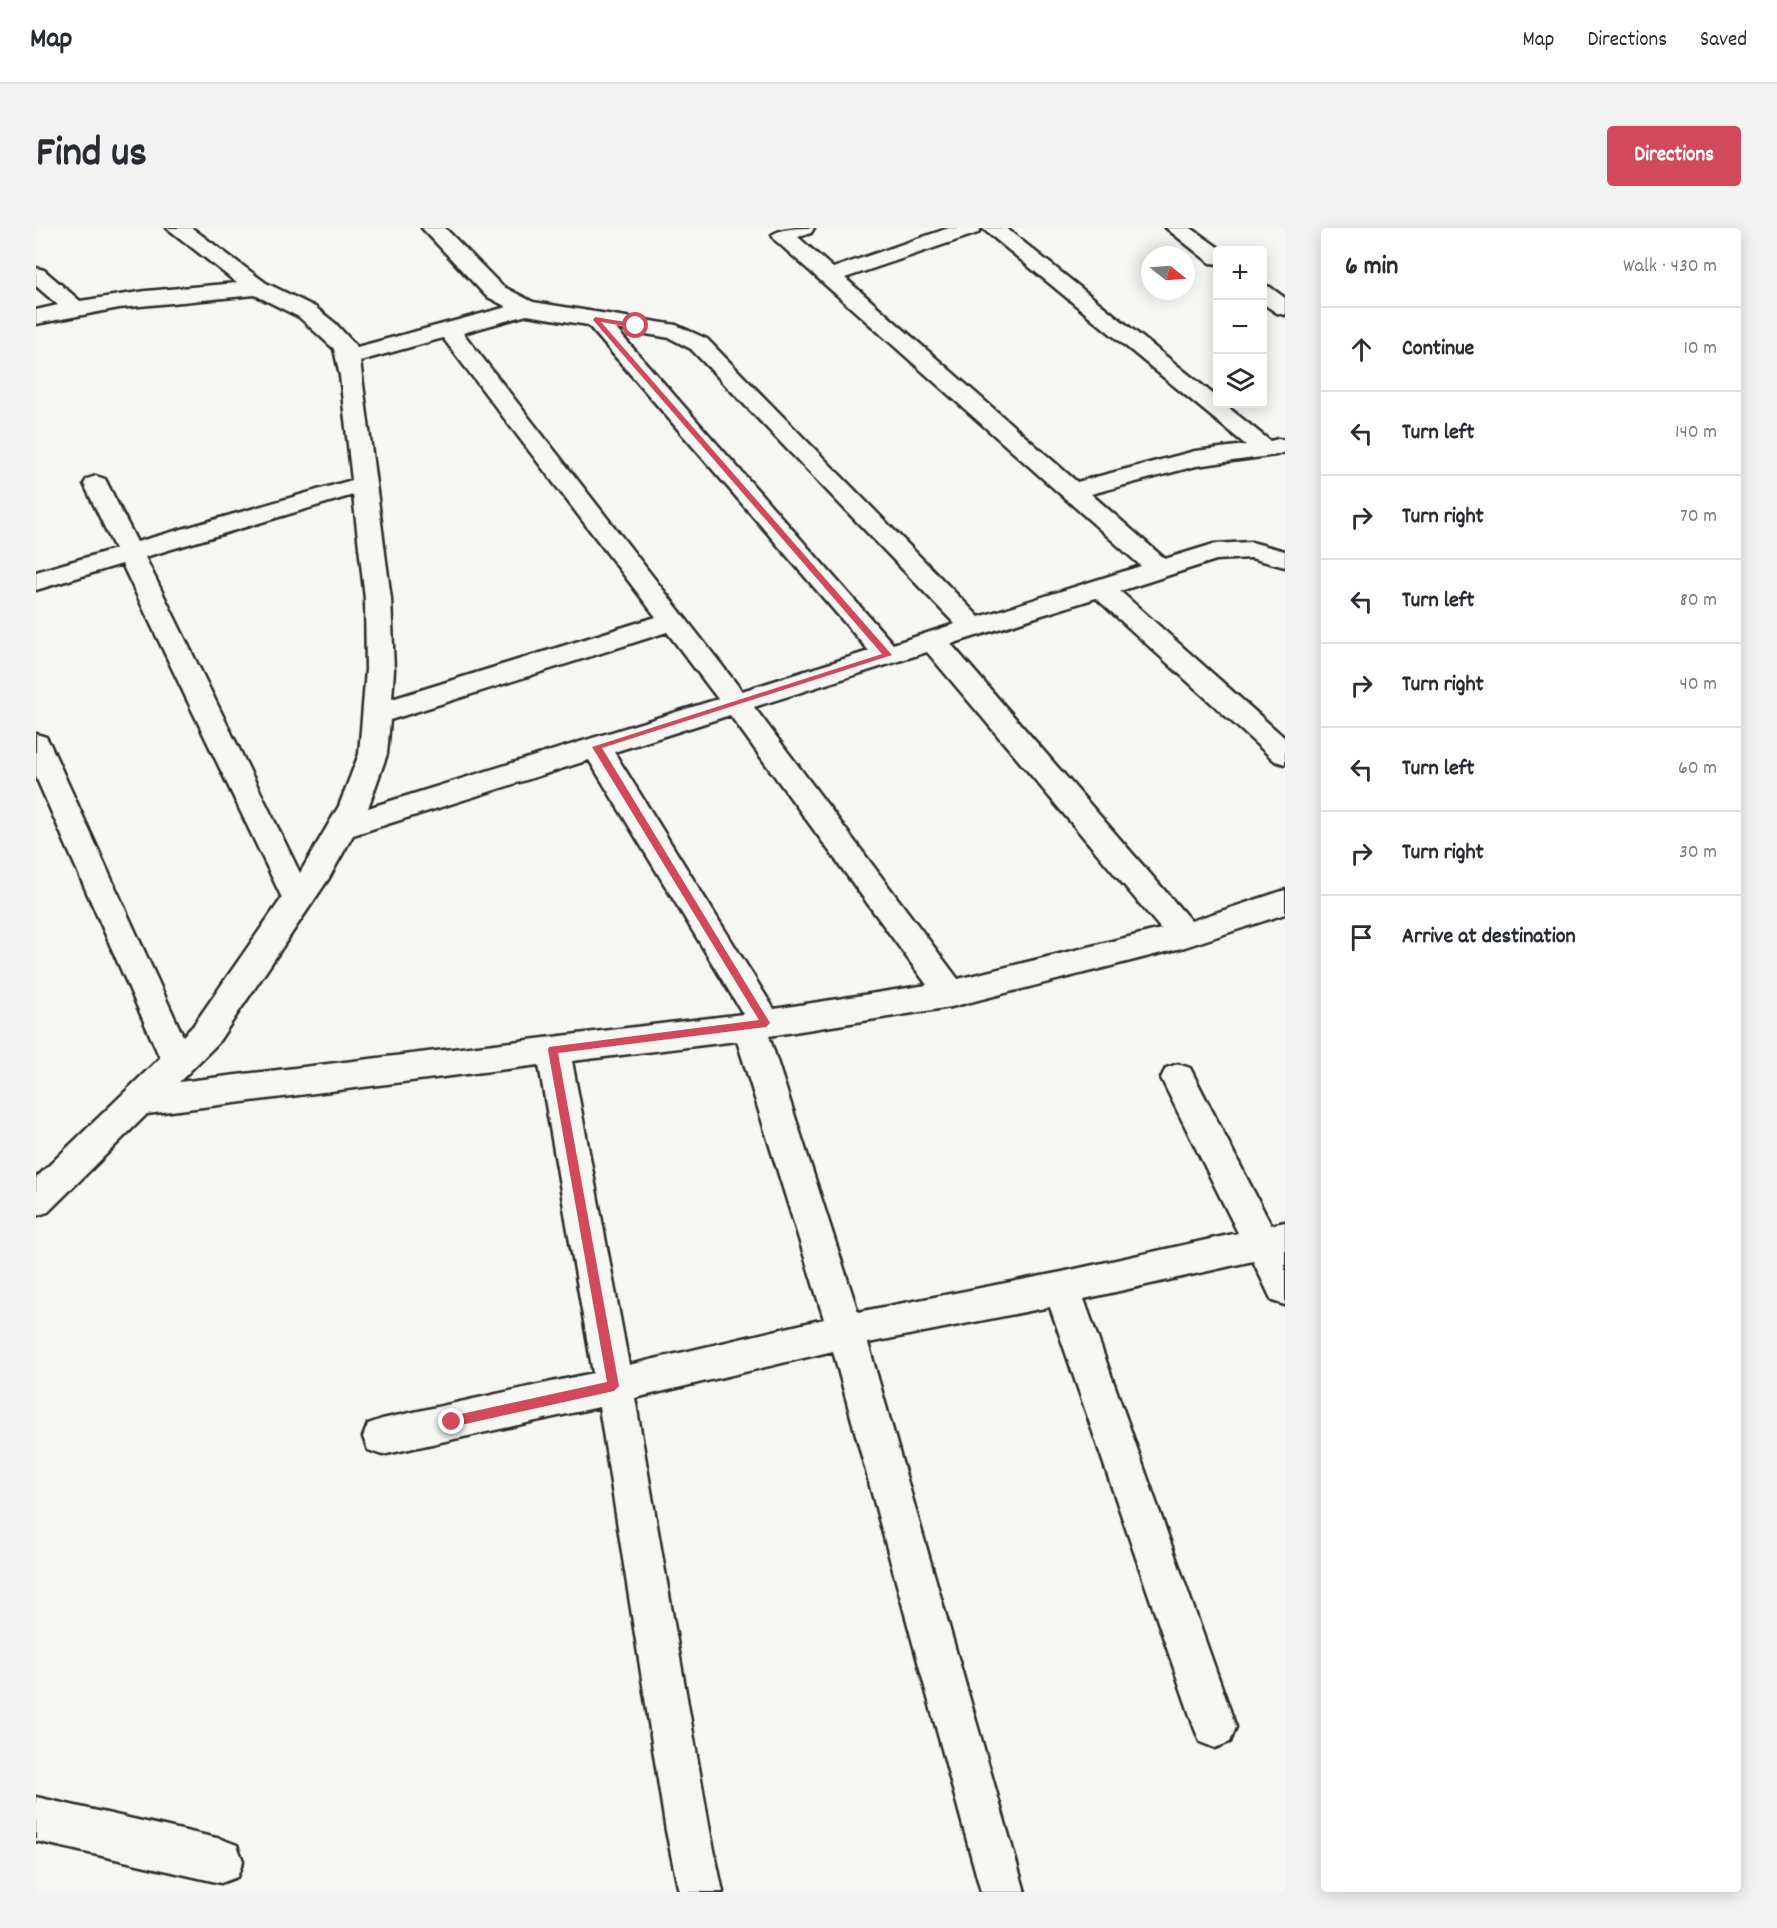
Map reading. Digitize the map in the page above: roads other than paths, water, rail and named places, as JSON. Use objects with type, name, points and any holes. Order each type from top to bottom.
[{"type":"street","points":[[36,1201],[206,1035],[318,870],[354,807],[373,754],[380,670],[378,598],[352,376],[345,347],[307,312],[258,288],[178,228]]},
{"type":"street","points":[[433,228],[494,291],[527,308],[676,332],[699,344],[974,628]]},
{"type":"street","points":[[803,228],[783,235],[1159,568]]},
{"type":"street","points":[[830,276],[970,228]]},
{"type":"street","points":[[993,228],[1276,447]]},
{"type":"street","points":[[1177,228],[1213,254]]},
{"type":"street","points":[[36,275],[74,307]]},
{"type":"street","points":[[36,317],[74,307],[157,295],[258,288]]},
{"type":"street","points":[[1267,295],[1285,308]]},
{"type":"street","points":[[347,357],[527,308]]},
{"type":"street","points":[[595,319],[888,655]]},
{"type":"street","points":[[448,329],[736,703],[951,994]]},
{"type":"street","points":[[1073,492],[1194,459],[1276,447]]},
{"type":"street","points":[[96,484],[298,900]]},
{"type":"street","points":[[36,581],[364,484]]},
{"type":"street","points":[[343,826],[1214,552],[1251,550],[1285,560]]},
{"type":"street","points":[[1100,587],[1285,754]]},
{"type":"street","points":[[377,714],[673,621]]},
{"type":"street","points":[[933,641],[1185,935]]},
{"type":"street","points":[[36,744],[178,1062]]},
{"type":"street","points":[[596,747],[757,1025],[846,1331],[1003,1892]]},
{"type":"street","points":[[138,1101],[757,1025],[951,994],[1185,935],[1285,902]]},
{"type":"street","points":[[553,1050],[614,1386],[688,1831],[701,1892]]},
{"type":"street","points":[[1178,1078],[1274,1240],[1285,1289]]},
{"type":"street","points":[[382,1437],[614,1386],[846,1331],[1062,1288],[1274,1240]]},
{"type":"street","points":[[1062,1288],[1215,1727]]},
{"type":"street","points":[[36,1819],[221,1861]]}]
